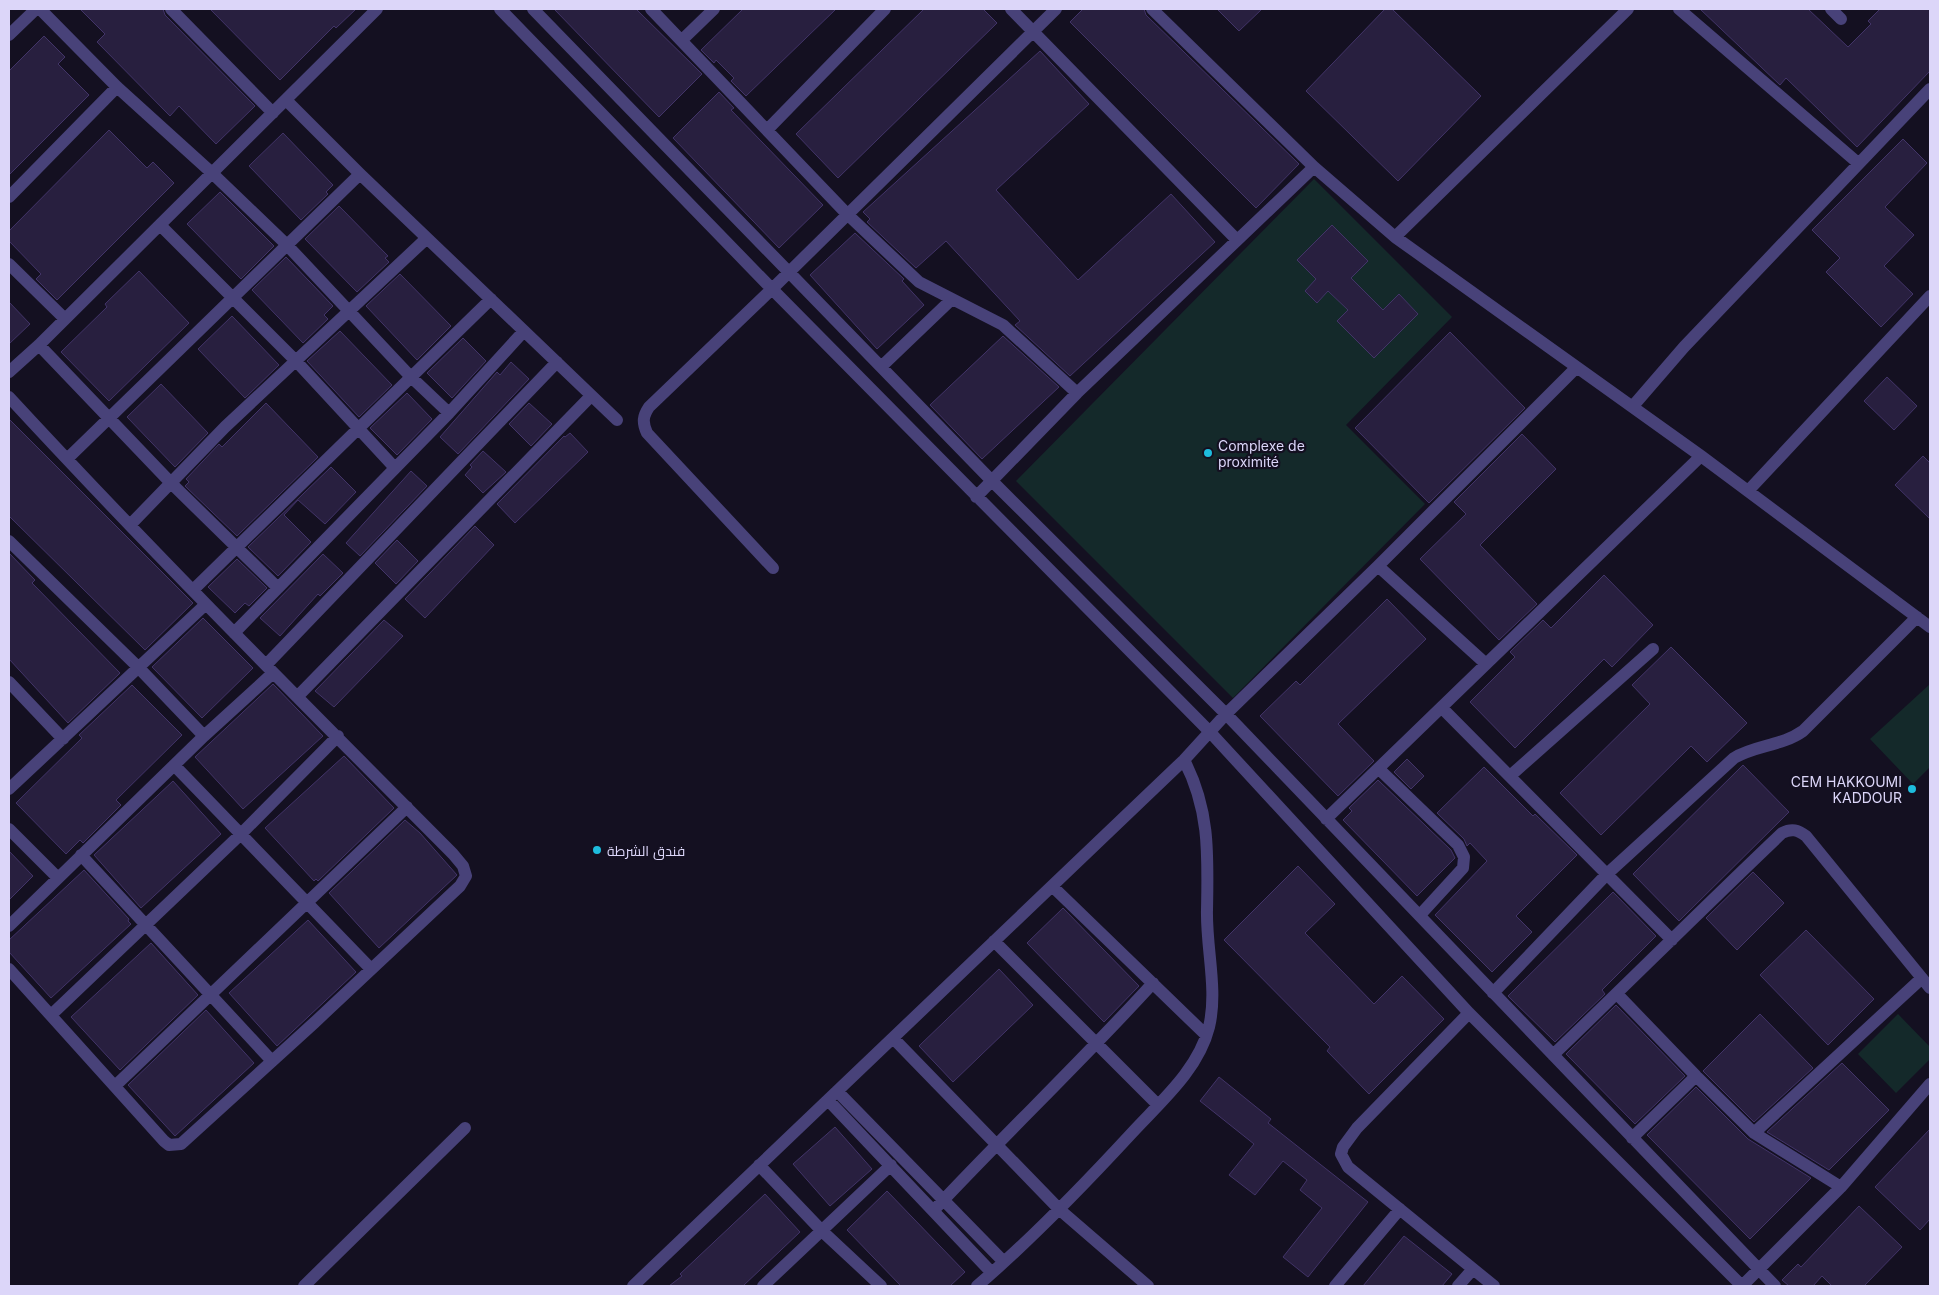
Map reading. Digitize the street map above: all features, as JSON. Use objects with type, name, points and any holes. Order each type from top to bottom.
[{"type":"street","points":[[9,36],[38,9],[117,88],[212,173],[286,244],[410,376],[449,413]]},
{"type":"street","points":[[172,9],[273,113]]},
{"type":"street","points":[[9,372],[39,345],[377,9]]},
{"type":"street","points":[[500,9],[772,289],[1209,732],[1470,1013],[1742,1286],[1841,1187],[1930,1084]]},
{"type":"street","points":[[533,9],[992,481],[1226,714],[1775,1286]]},
{"type":"street","points":[[652,9],[847,214],[919,282],[1003,325],[1077,393]]},
{"type":"street","points":[[682,40],[714,9]]},
{"type":"street","points":[[767,130],[885,9]]},
{"type":"street","points":[[1011,9],[1237,240]]},
{"type":"street","points":[[772,568],[647,433],[643,425],[644,414],[1056,9]]},
{"type":"street","points":[[1152,9],[1314,167],[1395,237],[1701,456],[1930,627]]},
{"type":"street","points":[[1395,237],[1628,9]]},
{"type":"street","points":[[1680,9],[1858,163]]},
{"type":"street","points":[[1831,9],[1841,18]]},
{"type":"street","points":[[9,197],[117,88]]},
{"type":"street","points":[[1632,406],[1684,347],[1930,89]]},
{"type":"street","points":[[286,100],[360,174],[617,420]]},
{"type":"street","points":[[976,497],[1077,393],[1314,167]]},
{"type":"street","points":[[67,459],[360,174]]},
{"type":"street","points":[[160,225],[296,361],[396,468]]},
{"type":"street","points":[[130,525],[225,427],[427,238]]},
{"type":"street","points":[[9,264],[65,319]]},
{"type":"street","points":[[1748,491],[1930,296]]},
{"type":"street","points":[[193,590],[410,376],[491,299]]},
{"type":"street","points":[[882,366],[952,299]]},
{"type":"street","points":[[234,633],[449,413],[524,331]]},
{"type":"street","points":[[39,345],[171,483],[278,588]]},
{"type":"street","points":[[9,926],[204,736],[557,362]]},
{"type":"street","points":[[633,1286],[1184,760],[1226,714],[1378,566],[1576,368]]},
{"type":"street","points":[[297,697],[591,396]]},
{"type":"street","points":[[9,397],[234,633],[453,854],[463,866],[466,876],[460,886],[272,1061],[181,1144],[175,1146],[164,1141],[9,969]]},
{"type":"street","points":[[1326,819],[1380,769],[1701,456]]},
{"type":"street","points":[[9,541],[138,667],[204,736]]},
{"type":"street","points":[[1378,566],[1486,664]]},
{"type":"street","points":[[9,789],[206,604]]},
{"type":"street","points":[[1493,993],[1607,874],[1734,758],[1754,749],[1785,741],[1803,731],[1916,616]]},
{"type":"street","points":[[1510,776],[1654,649]]},
{"type":"street","points":[[9,682],[63,739]]},
{"type":"street","points":[[1442,708],[1672,940]]},
{"type":"street","points":[[50,1015],[241,834],[338,736]]},
{"type":"street","points":[[977,1286],[1060,1210],[1158,1105],[1194,1062],[1210,1025],[1211,991],[1206,920],[1207,833],[1202,806],[1184,760]]},
{"type":"street","points":[[174,765],[371,969]]},
{"type":"street","points":[[1380,769],[1458,845],[1463,854],[1463,868],[1420,915]]},
{"type":"street","points":[[114,1086],[407,808]]},
{"type":"street","points":[[9,829],[58,878]]},
{"type":"street","points":[[1553,1055],[1782,833],[1796,829],[1806,836],[1926,983],[1754,1133]]},
{"type":"street","points":[[81,855],[272,1061]]},
{"type":"street","points":[[1052,886],[1206,1035]]},
{"type":"street","points":[[994,941],[1158,1105]]},
{"type":"street","points":[[934,1210],[996,1144],[1098,1043],[1153,983]]},
{"type":"street","points":[[1617,994],[1754,1133],[1841,1187]]},
{"type":"street","points":[[1470,1013],[1357,1128],[1342,1150],[1342,1159],[1348,1167],[1494,1286]]},
{"type":"street","points":[[893,1038],[1060,1210],[1148,1286]]},
{"type":"street","points":[[1632,1138],[1696,1076]]},
{"type":"street","points":[[838,1091],[1004,1262]]},
{"type":"street","points":[[828,1100],[992,1273]]},
{"type":"street","points":[[304,1286],[465,1128]]},
{"type":"street","points":[[762,1286],[891,1165]]},
{"type":"street","points":[[759,1166],[881,1286]]},
{"type":"street","points":[[1335,1286],[1400,1209]]},
{"type":"street","points":[[1458,1286],[1473,1269]]},
{"type":"green space","name":"Complexe de proximité","points":[[1314,179],[1452,317],[1346,425],[1425,504],[1233,698],[1016,481]]},
{"type":"green space","points":[[1930,684],[1930,767],[1913,784],[1870,739]]},
{"type":"green space","points":[[1898,1014],[1930,1047],[1930,1059],[1896,1093],[1858,1054]]},
{"type":"building","points":[[80,9],[163,9],[165,15],[255,106],[216,144],[179,106],[170,116],[97,42],[105,34]]},
{"type":"building","points":[[210,9],[356,9],[336,28],[334,26],[280,80]]},
{"type":"building","points":[[554,9],[636,9],[702,74],[659,117]]},
{"type":"building","points":[[743,9],[836,9],[746,96],[731,81],[734,78],[716,60],[714,63],[701,50]]},
{"type":"building","points":[[924,9],[983,9],[997,23],[838,178],[796,134]]},
{"type":"building","points":[[1083,9],[1144,9],[1146,15],[1299,164],[1256,208],[1070,22]]},
{"type":"building","points":[[1217,9],[1262,9],[1239,31]]},
{"type":"building","points":[[1385,9],[1392,9],[1481,96],[1398,181],[1306,91]]},
{"type":"building","points":[[1700,9],[1808,9],[1848,47],[1871,24],[1868,21],[1880,9],[1930,9],[1930,71],[1857,147],[1786,78],[1780,85]]},
{"type":"building","points":[[44,36],[65,57],[58,64],[89,95],[9,175],[9,71]]},
{"type":"building","points":[[1040,51],[1089,104],[996,190],[1078,280],[1171,194],[1215,242],[1070,376],[1015,325],[1020,321],[946,241],[916,268],[867,222],[870,219],[863,212]]},
{"type":"building","points":[[719,92],[734,108],[731,110],[823,205],[779,248],[673,138]]},
{"type":"building","points":[[109,130],[147,168],[153,162],[174,183],[57,300],[36,279],[41,274],[9,241],[9,231]]},
{"type":"building","points":[[283,133],[333,185],[326,192],[328,194],[301,220],[249,166]]},
{"type":"building","points":[[1903,139],[1927,163],[1885,207],[1914,235],[1884,266],[1913,294],[1881,327],[1826,272],[1840,258],[1812,230]]},
{"type":"building","points":[[220,192],[274,246],[241,279],[187,224]]},
{"type":"building","points":[[339,206],[388,256],[385,258],[389,262],[357,292],[305,239]]},
{"type":"building","points":[[1332,225],[1368,261],[1351,278],[1383,310],[1399,294],[1418,314],[1374,358],[1337,321],[1348,310],[1328,291],[1317,303],[1305,291],[1316,279],[1297,260]]},
{"type":"building","points":[[855,233],[904,279],[902,281],[924,305],[877,349],[810,275]]},
{"type":"building","points":[[286,257],[333,306],[324,315],[328,319],[303,343],[252,290]]},
{"type":"building","points":[[139,271],[189,323],[109,401],[61,352],[107,307],[105,304]]},
{"type":"building","points":[[400,274],[451,326],[417,360],[366,306]]},
{"type":"building","points":[[9,302],[30,324],[9,344]]},
{"type":"building","points":[[232,316],[279,365],[245,398],[198,349]]},
{"type":"building","points":[[340,331],[392,385],[359,417],[307,361]]},
{"type":"building","points":[[1450,332],[1525,408],[1429,503],[1355,428]]},
{"type":"building","points":[[1003,336],[1059,387],[982,459],[930,405]]},
{"type":"building","points":[[463,338],[486,361],[452,398],[427,373]]},
{"type":"building","points":[[511,362],[529,379],[458,454],[440,437],[497,372],[500,375]]},
{"type":"building","points":[[1887,377],[1917,406],[1894,430],[1864,401]]},
{"type":"building","points":[[161,384],[208,433],[175,467],[127,417]]},
{"type":"building","points":[[407,393],[432,419],[397,455],[370,428]]},
{"type":"building","points":[[266,403],[318,457],[237,536],[185,486],[189,482],[186,479],[219,444],[222,447]]},
{"type":"building","points":[[529,403],[552,424],[531,446],[509,424]]},
{"type":"building","points":[[9,419],[193,603],[145,650],[9,516]]},
{"type":"building","points":[[570,433],[588,452],[515,523],[497,504],[564,436]]},
{"type":"building","points":[[1522,434],[1556,469],[1480,545],[1537,604],[1499,640],[1420,559],[1466,514],[1454,502]]},
{"type":"building","points":[[483,451],[506,472],[483,493],[465,475],[472,467],[470,465]]},
{"type":"building","points":[[1923,456],[1930,463],[1930,519],[1895,485]]},
{"type":"building","points":[[331,467],[356,492],[325,524],[298,500],[284,515],[311,542],[278,576],[248,547]]},
{"type":"building","points":[[411,471],[427,486],[360,556],[346,543]]},
{"type":"building","points":[[475,526],[494,545],[425,618],[405,599]]},
{"type":"building","points":[[397,540],[418,561],[396,584],[375,563]]},
{"type":"building","points":[[9,553],[35,580],[32,583],[120,673],[68,723],[9,659]]},
{"type":"building","points":[[323,554],[343,573],[320,596],[318,594],[280,636],[260,618]]},
{"type":"building","points":[[237,559],[267,588],[249,606],[245,603],[235,613],[208,587]]},
{"type":"building","points":[[1604,575],[1653,625],[1612,667],[1604,659],[1515,748],[1470,702],[1515,657],[1510,652],[1543,620],[1551,628]]},
{"type":"building","points":[[1387,599],[1426,639],[1338,724],[1374,761],[1338,796],[1260,716],[1296,681],[1300,685]]},
{"type":"building","points":[[203,618],[253,668],[202,718],[152,667]]},
{"type":"building","points":[[384,620],[403,636],[334,707],[315,691]]},
{"type":"building","points":[[1671,647],[1747,723],[1707,762],[1691,746],[1601,835],[1560,793],[1650,704],[1632,685]]},
{"type":"building","points":[[273,684],[323,736],[243,809],[195,757]]},
{"type":"building","points":[[132,685],[182,735],[116,800],[121,805],[83,843],[80,840],[66,854],[16,803],[82,738],[79,735]]},
{"type":"building","points":[[344,756],[394,808],[318,881],[316,879],[314,881],[265,828]]},
{"type":"building","points":[[1407,759],[1424,776],[1411,789],[1394,772]]},
{"type":"building","points":[[1743,765],[1789,812],[1679,921],[1633,874]]},
{"type":"building","points":[[1484,767],[1533,816],[1535,814],[1577,855],[1516,916],[1532,932],[1492,972],[1435,915],[1487,861],[1470,843],[1467,846],[1464,839],[1437,813]]},
{"type":"building","points":[[1378,780],[1451,850],[1455,858],[1417,896],[1343,820],[1352,811],[1349,808]]},
{"type":"building","points":[[173,781],[221,834],[141,908],[94,855]]},
{"type":"building","points":[[405,820],[420,833],[457,875],[379,948],[329,893]]},
{"type":"building","points":[[9,851],[33,876],[9,900]]},
{"type":"building","points":[[1298,866],[1335,904],[1305,933],[1374,1004],[1402,976],[1444,1019],[1369,1094],[1327,1051],[1330,1047],[1224,940]]},
{"type":"building","points":[[84,870],[129,919],[128,921],[131,924],[51,998],[9,952],[9,940]]},
{"type":"building","points":[[1753,872],[1784,903],[1737,950],[1706,918]]},
{"type":"building","points":[[1613,892],[1656,936],[1602,990],[1605,994],[1555,1042],[1508,996]]},
{"type":"building","points":[[1063,908],[1139,986],[1104,1022],[1027,943]]},
{"type":"building","points":[[308,920],[356,972],[277,1046],[229,993]]},
{"type":"building","points":[[1806,930],[1874,999],[1828,1045],[1760,975]]},
{"type":"building","points":[[151,943],[198,995],[120,1070],[71,1017]]},
{"type":"building","points":[[999,969],[1033,1005],[953,1082],[919,1046]]},
{"type":"building","points":[[1616,1005],[1685,1076],[1635,1124],[1566,1054]]},
{"type":"building","points":[[206,1010],[254,1063],[175,1136],[128,1085]]},
{"type":"building","points":[[1760,1014],[1813,1068],[1754,1122],[1703,1071]]},
{"type":"building","points":[[1842,1063],[1889,1110],[1829,1170],[1767,1132]]},
{"type":"building","points":[[1219,1077],[1271,1119],[1268,1123],[1368,1202],[1308,1277],[1283,1257],[1322,1208],[1300,1190],[1307,1180],[1283,1161],[1255,1195],[1229,1175],[1254,1144],[1200,1101]]},
{"type":"building","points":[[1696,1087],[1748,1139],[1811,1178],[1750,1239],[1647,1135]]},
{"type":"building","points":[[835,1127],[872,1169],[830,1206],[793,1164]]},
{"type":"building","points":[[1930,1129],[1930,1219],[1920,1230],[1875,1187]]},
{"type":"building","points":[[887,1191],[965,1272],[950,1286],[901,1286],[847,1230]]},
{"type":"building","points":[[765,1194],[800,1232],[743,1286],[669,1286],[682,1276],[680,1274]]},
{"type":"building","points":[[1859,1206],[1902,1247],[1864,1286],[1832,1286],[1822,1276],[1813,1286],[1789,1286],[1782,1280],[1798,1264],[1801,1267]]},
{"type":"building","points":[[1404,1236],[1452,1274],[1442,1286],[1363,1286]]},
{"type":"place","name":"Complexe de proximité","points":[[1208,453]]},
{"type":"place","name":"CEM HAKKOUMI KADDOUR","points":[[1912,789]]},
{"type":"place","name":"فندق الشرطة","points":[[597,850]]}]
